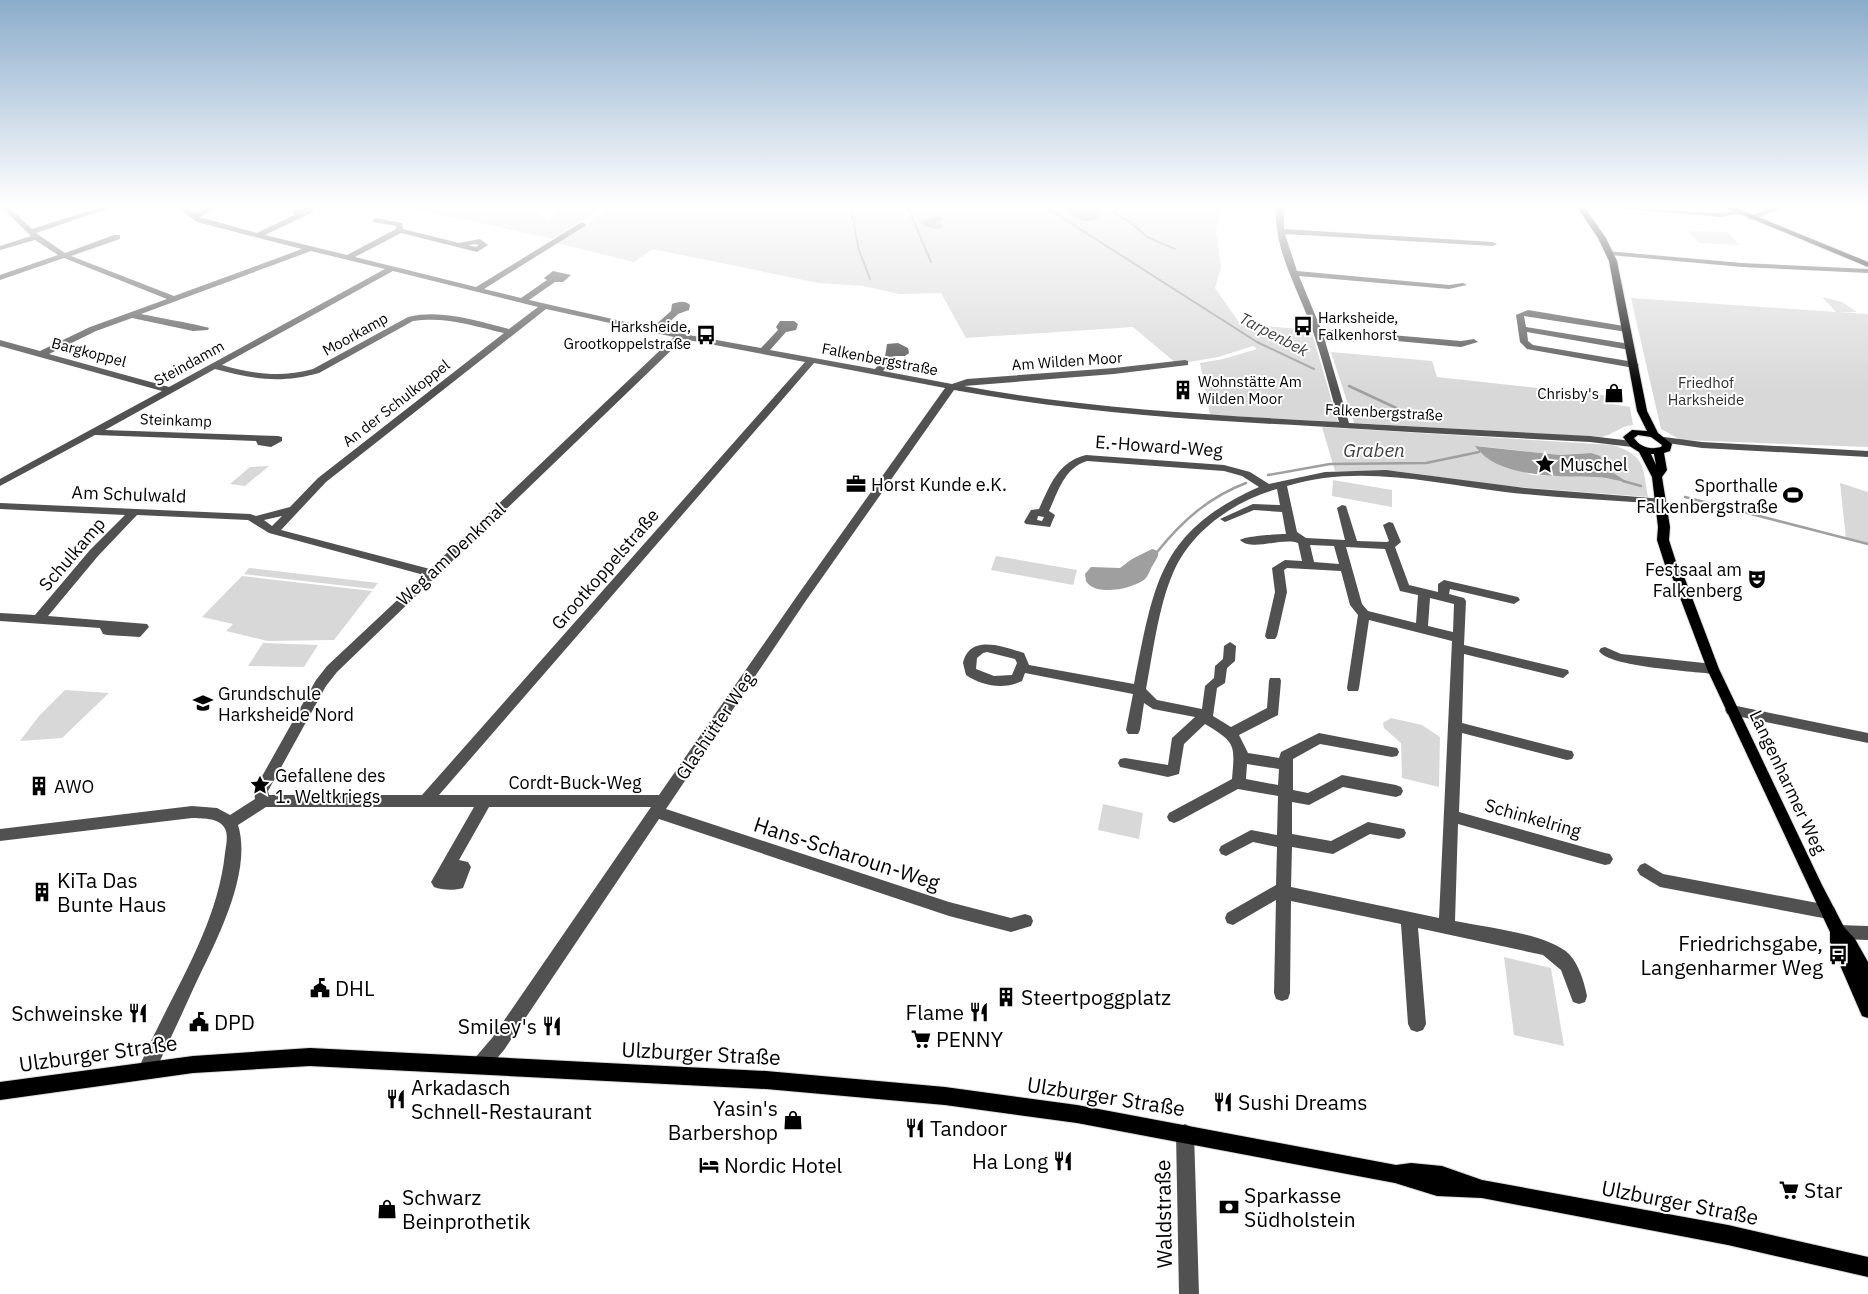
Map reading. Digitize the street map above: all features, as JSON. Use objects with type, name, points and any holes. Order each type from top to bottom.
[{"type":"main road","points":[[1613,268],[1642,411],[1654,435],[1663,446],[1643,450],[1630,440],[1630,434],[1639,432],[1654,435]]},
{"type":"main road","points":[[1639,432],[1642,411]]},
{"type":"main road","name":"Langenharmer Weg","points":[[1657,477],[1662,470],[1663,446]]},
{"type":"main road","name":"Langenharmer Weg","points":[[1643,450],[1657,477],[1664,527],[1664,544],[1713,669],[1828,912],[1838,932],[1849,944],[1863,969],[1868,988]]},
{"type":"main road","name":"Langenharmer Weg","points":[[1838,932],[1838,942],[1868,1010]]},
{"type":"main road","name":"Ulzburger Straße","points":[[0,1091],[147,1070],[255,1058],[310,1056],[766,1080],[891,1090],[1038,1108],[1185,1133],[1395,1174],[1426,1186],[1454,1190],[1482,1189],[1728,1235],[1868,1267]]},
{"type":"street","points":[[0,278],[28,268]]},
{"type":"street","points":[[97,268],[175,299]]},
{"type":"street","points":[[41,354],[88,331],[257,268]]},
{"type":"street","points":[[477,290],[511,268]]},
{"type":"street","points":[[1293,268],[1317,331],[1345,425]]},
{"type":"street","points":[[1818,268],[1868,271]]},
{"type":"street","name":"Falkenbergstraße","points":[[391,269],[654,331],[951,387],[1032,400],[1136,412],[1630,440]]},
{"type":"street","name":"Steindamm","points":[[0,484],[91,432],[391,269]]},
{"type":"street","points":[[1295,274],[1449,287],[1463,285]]},
{"type":"street","points":[[523,300],[553,280]]},
{"type":"street","name":"An der Schulkoppel","points":[[273,531],[322,480],[544,306]]},
{"type":"street","points":[[654,331],[675,312]]},
{"type":"street","points":[[1627,329],[1524,313],[1520,316],[1524,343],[1532,348],[1634,365]]},
{"type":"street","points":[[132,315],[193,328],[205,328]]},
{"type":"street","name":"Moorkamp","points":[[213,366],[270,378],[300,377],[316,372],[411,319],[421,316],[446,317],[511,332]]},
{"type":"street","points":[[1522,329],[1630,347]]},
{"type":"street","points":[[763,352],[783,330]]},
{"type":"street","points":[[1317,331],[1461,344],[1474,342]]},
{"type":"street","name":"Weg am Denkmal","points":[[263,801],[261,791],[326,676],[431,573],[681,336]]},
{"type":"street","name":"Bargkoppel","points":[[0,343],[170,390]]},
{"type":"street","points":[[877,373],[891,354]]},
{"type":"street","name":"Grootkoppelstraße","points":[[426,800],[811,361]]},
{"type":"street","name":"Am Wilden Moor","points":[[951,387],[967,382],[1185,364]]},
{"type":"street","name":"Glashütter Weg","points":[[480,1065],[498,1044],[801,599],[951,387]]},
{"type":"street","name":"Steinkamp","points":[[91,432],[260,438]]},
{"type":"street","points":[[1663,446],[1702,445],[1868,454]]},
{"type":"street","name":"E.-Howard-Weg","points":[[1043,513],[1065,468],[1075,461],[1089,458],[1224,468],[1249,476],[1268,488]]},
{"type":"street","points":[[1133,730],[1139,690],[1162,586],[1178,553],[1193,534],[1212,518],[1233,504],[1268,488],[1331,474],[1387,473],[1504,489],[1660,501]]},
{"type":"street","points":[[1281,484],[1292,534],[1300,540],[1309,566]]},
{"type":"street","name":"Am Schulwald","points":[[0,506],[240,515],[256,519],[273,531],[431,573]]},
{"type":"street","points":[[1224,519],[1253,507],[1286,509]]},
{"type":"street","points":[[1342,508],[1352,544]]},
{"type":"street","name":"Am Schulwald","points":[[256,519],[292,510]]},
{"type":"street","name":"Schulkamp","points":[[38,620],[94,553],[134,512]]},
{"type":"street","points":[[1246,540],[1265,541],[1273,537],[1389,546],[1395,541],[1389,525]]},
{"type":"street","points":[[1339,543],[1356,605],[1364,614],[1422,629],[1458,643],[1563,673]]},
{"type":"street","points":[[1389,546],[1404,588],[1460,602],[1447,927]]},
{"type":"street","points":[[1271,636],[1281,592],[1277,569],[1284,564],[1346,568]]},
{"type":"street","points":[[1443,598],[1444,584],[1514,600]]},
{"type":"street","points":[[1422,629],[1424,593]]},
{"type":"street","points":[[1354,688],[1364,614]]},
{"type":"street","points":[[0,618],[105,625]]},
{"type":"street","points":[[1125,763],[1173,770],[1177,742],[1208,712],[1211,686],[1220,680],[1221,666],[1229,661],[1230,646]]},
{"type":"street","points":[[1605,651],[1618,658],[1713,669]]},
{"type":"street","points":[[1021,668],[1139,690],[1153,704],[1195,712],[1205,716],[1231,733],[1239,743],[1241,757],[1239,783]]},
{"type":"street","points":[[1231,733],[1274,710],[1275,681]]},
{"type":"street","points":[[1732,710],[1868,738]]},
{"type":"street","points":[[1455,726],[1567,755]]},
{"type":"street","points":[[1282,993],[1286,756],[1319,738],[1392,752]]},
{"type":"street","points":[[1241,757],[1285,765]]},
{"type":"street","points":[[1174,817],[1239,783],[1308,800],[1342,781],[1396,791]]},
{"type":"street","name":"Cordt-Buck-Weg","points":[[448,866],[485,800]]},
{"type":"street","name":"Cordt-Buck-Weg","points":[[263,801],[485,800],[660,806]]},
{"type":"street","points":[[230,823],[263,801]]},
{"type":"street","name":"Hans-Scharoun-Weg","points":[[660,806],[949,909],[1011,925],[1025,921]]},
{"type":"street","points":[[0,835],[192,812],[217,814],[230,823],[234,836],[230,880],[220,915],[147,1070]]},
{"type":"street","name":"Schinkelring","points":[[1451,816],[1605,859]]},
{"type":"street","points":[[1226,850],[1251,836],[1333,848],[1368,828],[1399,834]]},
{"type":"street","points":[[1645,870],[1660,880],[1828,912]]},
{"type":"street","points":[[1233,918],[1276,891],[1539,946],[1552,951],[1571,968],[1579,996]]},
{"type":"street","points":[[1408,919],[1417,1024]]},
{"type":"street","points":[[1838,932],[1868,933]]},
{"type":"street","name":"Waldstraße","points":[[1185,1133],[1188,1294]]},
{"type":"green space","points":[[747,268],[1221,268],[1215,288],[1242,324],[1311,330],[1338,422],[1210,415],[1200,363],[1223,359],[1257,349],[1253,346],[1218,357],[1177,364],[1133,327],[966,338],[941,293],[899,294],[864,286],[818,283]]},
{"type":"green space","name":"Friedhof Harksheide","points":[[1822,297],[1842,302],[1857,312],[1839,312],[1868,314],[1868,447],[1681,440],[1661,429],[1631,298],[1836,312]]},
{"type":"green space","points":[[1331,352],[1432,361],[1437,377],[1610,396],[1612,404],[1630,407],[1633,425],[1601,437],[1354,423]]},
{"type":"green space","points":[[1322,427],[1613,445],[1631,453],[1637,458],[1643,470],[1648,497],[1504,486],[1395,471],[1335,471]],"holes":[[[1476,446],[1560,455],[1591,453],[1604,461],[1606,468],[1625,482],[1599,477],[1532,475],[1492,460],[1479,452]]]},
{"type":"green space","points":[[269,466],[245,486],[230,484],[250,467]]},
{"type":"green space","points":[[1333,480],[1392,490],[1392,507],[1332,496]]},
{"type":"green space","points":[[1840,483],[1868,492],[1868,544],[1846,539]]},
{"type":"green space","points":[[996,556],[1077,570],[1073,585],[991,570]]},
{"type":"green space","points":[[249,568],[378,583],[373,589],[244,574]]},
{"type":"green space","points":[[242,576],[372,591],[334,640],[268,641],[226,631],[233,624],[202,617]]},
{"type":"green space","points":[[263,643],[318,645],[304,667],[248,666]]},
{"type":"green space","points":[[65,690],[109,693],[62,738],[20,741],[39,716]]},
{"type":"green space","points":[[1391,718],[1422,725],[1440,737],[1439,787],[1402,778],[1401,743],[1384,728],[1383,723]]},
{"type":"green space","points":[[1103,804],[1143,813],[1139,839],[1098,830]]},
{"type":"green space","points":[[1504,957],[1551,968],[1564,1046],[1514,1035]]},
{"type":"shaded area","points":[[1475,446],[1560,455],[1591,453],[1600,456],[1606,468],[1627,482],[1600,477],[1531,474],[1514,470],[1499,465],[1485,457]]},
{"type":"shaded area","points":[[1152,549],[1158,551],[1158,556],[1145,579],[1139,583],[1114,590],[1105,590],[1097,589],[1086,581],[1085,574],[1091,567],[1120,568],[1132,559]]},
{"type":"waterway","points":[[866,268],[870,279]]},
{"type":"waterway","name":"Tarpenbek","points":[[1142,268],[1257,342],[1314,369]]},
{"type":"waterway","name":"Tarpenbek","points":[[1349,386],[1422,420]]},
{"type":"waterway","name":"Graben","points":[[1268,475],[1330,464],[1426,463],[1479,452]]},
{"type":"waterway","name":"Tarpenbek","points":[[1623,481],[1641,486]]},
{"type":"waterway","name":"Graben","points":[[1158,551],[1197,511],[1220,495],[1246,483]]},
{"type":"waterway","name":"Tarpenbek","points":[[1685,497],[1868,544]]},
{"type":"place","name":"Harksheide, Falkenhorst","points":[[1303,326]]},
{"type":"place","name":"Harksheide, Grootkoppelstraße","points":[[706,335]]},
{"type":"place","name":"Wohnstätte Am Wilden Moor","points":[[1183,390]]},
{"type":"place","name":"Chrisby's","points":[[1614,393]]},
{"type":"place","name":"Muschel","points":[[1545,464]]},
{"type":"place","name":"Horst Kunde e.K.","points":[[856,484]]},
{"type":"place","name":"Sporthalle Falkenbergstraße","points":[[1793,495]]},
{"type":"place","name":"Festsaal am Falkenberg","points":[[1757,579]]},
{"type":"place","name":"Grundschule Harksheide Nord","points":[[203,703]]},
{"type":"place","name":"Gefallene des 1. Weltkriegs","points":[[260,785]]},
{"type":"place","name":"AWO","points":[[39,786]]},
{"type":"place","name":"KiTa Das Bunte Haus","points":[[42,892]]},
{"type":"place","name":"Friedrichsgabe, Langenharmer Weg","points":[[1838,955]]},
{"type":"place","name":"DHL","points":[[320,988]]},
{"type":"place","name":"Steertpoggplatz","points":[[1006,997]]},
{"type":"place","name":"Flame","points":[[979,1012]]},
{"type":"place","name":"Schweinske","points":[[138,1013]]},
{"type":"place","name":"DPD","points":[[199,1022]]},
{"type":"place","name":"Smiley's","points":[[552,1026]]},
{"type":"place","name":"PENNY","points":[[921,1039]]},
{"type":"place","name":"Arkadasch Schnell-Restaurant","points":[[396,1099]]},
{"type":"place","name":"Sushi Dreams","points":[[1223,1102]]},
{"type":"place","name":"Yasin's Barbershop","points":[[793,1120]]},
{"type":"place","name":"Tandoor","points":[[915,1128]]},
{"type":"place","name":"Ha Long","points":[[1063,1161]]},
{"type":"place","name":"Nordic Hotel","points":[[709,1165]]},
{"type":"place","name":"Star","points":[[1789,1190]]},
{"type":"place","name":"Sparkasse Südholstein","points":[[1229,1207]]},
{"type":"place","name":"Schwarz Beinprothetik","points":[[387,1209]]}]
